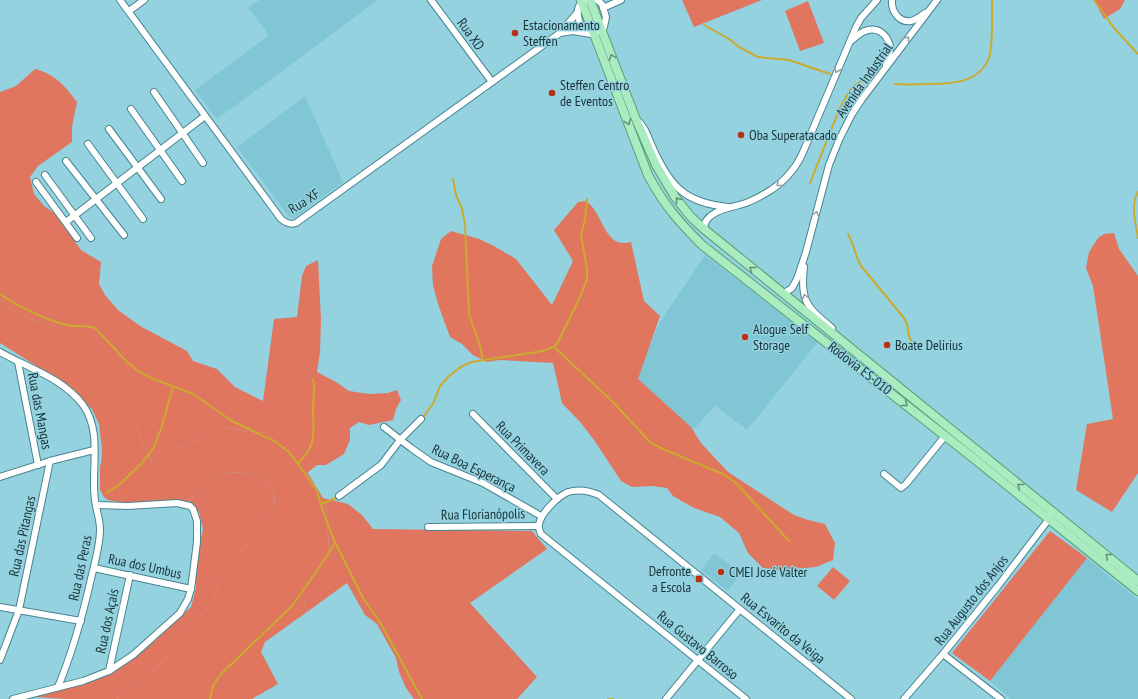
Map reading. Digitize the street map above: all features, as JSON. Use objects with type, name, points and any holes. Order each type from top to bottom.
[{"type":"main road","name":"Rodovia ES-010","points":[[585,1],[656,165],[664,180],[683,207],[704,229],[1050,515],[1138,592]]},
{"type":"main road","name":"Rodovia ES-010","points":[[598,32],[648,175],[669,210],[702,245],[945,436],[1138,581]]},
{"type":"main road","points":[[702,245],[704,229]]},
{"type":"main road","points":[[764,293],[774,295],[783,294]]},
{"type":"street","name":"Rua XF","points":[[120,0],[281,219],[292,224],[302,219],[560,33],[577,13],[578,7],[585,1]]},
{"type":"street","points":[[129,11],[144,0]]},
{"type":"street","name":"Rua XD","points":[[431,0],[492,82]]},
{"type":"street","points":[[560,33],[585,32],[588,34],[598,32],[606,22],[602,4],[597,0]]},
{"type":"street","points":[[603,8],[621,0]]},
{"type":"street","name":"Avenida Industrial","points":[[704,229],[704,225],[710,216],[730,207],[747,203],[766,193],[782,182],[794,169],[807,144],[847,45],[861,18],[877,0]]},
{"type":"street","points":[[892,0],[895,13],[902,20],[913,20],[928,11]]},
{"type":"street","name":"Avenida Industrial","points":[[783,294],[792,288],[797,279],[806,252],[829,165],[852,114],[937,0]]},
{"type":"street","points":[[577,13],[585,32]]},
{"type":"street","points":[[847,45],[861,32],[874,29],[880,32],[888,41],[890,47],[885,68]]},
{"type":"street","points":[[154,92],[203,163]]},
{"type":"street","points":[[131,109],[182,180]]},
{"type":"street","points":[[66,222],[205,116]]},
{"type":"street","name":"Avenida Industrial","points":[[635,117],[642,123],[665,173],[683,193],[695,201],[711,206],[730,207]]},
{"type":"street","points":[[109,129],[161,199]]},
{"type":"street","points":[[88,144],[143,219]]},
{"type":"street","points":[[66,162],[124,235]]},
{"type":"street","points":[[45,175],[91,238]]},
{"type":"street","points":[[36,182],[77,238]]},
{"type":"street","name":"Avenida Industrial","points":[[806,252],[803,278],[803,292],[806,301],[812,311],[841,335],[847,347]]},
{"type":"street","name":"Rua das Peras","points":[[0,352],[66,387],[82,404],[92,421],[94,492],[100,521],[99,540],[81,621],[71,654],[58,687]]},
{"type":"street","name":"Rua das Mangas","points":[[18,362],[38,465]]},
{"type":"street","name":"Rua Primavera","points":[[473,414],[557,499]]},
{"type":"street","points":[[339,496],[381,464],[400,440],[421,419]]},
{"type":"street","name":"Rua Boa Esperança","points":[[384,427],[416,453],[431,462],[444,469],[483,483],[541,516]]},
{"type":"street","points":[[884,474],[901,488],[906,484],[945,436]]},
{"type":"street","points":[[0,477],[94,450]]},
{"type":"street","name":"Rua das Pitangas","points":[[0,660],[19,610],[50,462]]},
{"type":"street","name":"Rua Esvarito da Veiga","points":[[538,526],[541,516],[557,499],[567,493],[574,491],[586,491],[599,495],[851,699]]},
{"type":"street","points":[[13,699],[89,679],[109,671],[133,655],[180,613],[185,606],[191,589],[197,542],[197,521],[193,509],[190,506],[176,503],[128,506],[96,505]]},
{"type":"street","name":"Rua Augusto dos Anjos","points":[[906,697],[998,586],[1050,515]]},
{"type":"street","name":"Rua Florianópolis","points":[[428,527],[538,526]]},
{"type":"street","name":"Rua Gustavo Barroso","points":[[538,526],[541,534],[746,699]]},
{"type":"street","name":"Rua dos Umbus","points":[[94,568],[191,589]]},
{"type":"street","name":"Rua dos Açaís","points":[[109,671],[130,575]]},
{"type":"street","points":[[0,607],[81,621]]},
{"type":"street","points":[[666,699],[740,609]]},
{"type":"street","points":[[943,654],[1001,699]]},
{"type":"street","points":[[906,697],[914,699]]},
{"type":"shaded area","points":[[259,0],[378,0],[217,119],[195,90],[269,35],[248,8]]},
{"type":"shaded area","points":[[682,0],[762,0],[694,27]]},
{"type":"shaded area","points":[[1094,0],[1125,0],[1120,9],[1104,19]]},
{"type":"shaded area","points":[[808,1],[824,43],[800,51],[785,11]]},
{"type":"shaded area","points":[[35,69],[54,77],[77,102],[72,127],[72,142],[38,166],[30,177],[34,194],[44,206],[56,214],[81,250],[101,262],[99,284],[105,295],[118,310],[140,326],[187,351],[193,361],[217,369],[235,387],[263,401],[274,319],[297,317],[302,276],[306,266],[318,260],[321,320],[320,352],[317,372],[349,391],[369,394],[388,393],[397,390],[401,400],[396,409],[393,420],[369,425],[359,422],[350,428],[350,440],[344,454],[326,465],[317,465],[307,473],[304,467],[267,433],[226,428],[177,448],[153,460],[149,458],[130,402],[62,328],[20,316],[0,299],[0,92],[16,86]]},
{"type":"shaded area","points":[[305,96],[343,182],[296,217],[291,218],[237,147]]},
{"type":"shaded area","points":[[586,201],[592,207],[605,229],[615,241],[622,243],[631,242],[644,301],[660,316],[638,379],[691,427],[701,443],[728,472],[794,515],[825,524],[835,543],[833,560],[816,567],[781,570],[763,568],[748,553],[739,533],[720,517],[694,508],[673,496],[667,488],[652,486],[632,487],[621,481],[594,440],[581,423],[562,403],[553,363],[500,360],[487,362],[473,355],[462,344],[450,337],[433,286],[432,266],[441,239],[451,231],[479,239],[516,259],[552,305],[573,261],[554,230],[578,202]]},
{"type":"shaded area","points":[[1114,233],[1119,249],[1138,276],[1138,473],[1112,512],[1076,490],[1087,424],[1113,419],[1093,286],[1086,268],[1089,252],[1098,238],[1104,234]]},
{"type":"shaded area","points":[[705,255],[818,342],[747,430],[715,406],[692,431],[636,378],[660,322]]},
{"type":"shaded area","points":[[0,299],[20,316],[62,328],[94,347],[131,402],[137,426],[149,458],[152,460],[225,428],[267,433],[304,467],[323,498],[332,500],[326,505],[329,549],[324,570],[304,599],[307,612],[265,642],[261,652],[278,684],[252,699],[117,699],[149,677],[202,615],[211,602],[224,574],[274,510],[275,493],[270,484],[262,477],[242,472],[219,474],[188,501],[124,503],[108,500],[104,497],[100,490],[102,450],[99,424],[92,409],[68,386],[0,343]]},
{"type":"shaded area","points":[[242,472],[262,477],[270,484],[275,493],[274,510],[224,574],[211,602],[202,615],[149,677],[117,699],[65,699],[35,697],[106,675],[148,647],[191,607],[196,588],[195,568],[203,529],[199,512],[188,501],[219,474]]},
{"type":"shaded area","points":[[332,500],[348,504],[362,515],[373,529],[532,531],[547,549],[470,603],[537,677],[517,699],[414,699],[406,688],[399,672],[396,658],[377,624],[365,615],[347,583],[307,612],[304,599],[313,585],[329,549],[326,505]]},
{"type":"shaded area","points":[[1050,531],[1087,558],[990,681],[952,653]]},
{"type":"shaded area","name":"CMEI José Valter","points":[[714,553],[741,573],[728,591],[701,570]]},
{"type":"shaded area","points":[[1087,558],[1138,600],[1138,699],[1011,699],[990,681]]},
{"type":"shaded area","points":[[833,567],[850,581],[834,600],[817,586]]},
{"type":"waterway","points":[[895,84],[938,84],[955,82],[964,80],[979,73],[989,58],[990,53],[992,0]]},
{"type":"waterway","points":[[1094,0],[1114,28],[1138,54]]},
{"type":"waterway","points":[[704,25],[758,57],[789,60],[830,74]]},
{"type":"waterway","points":[[810,183],[839,110],[850,90],[861,81]]},
{"type":"waterway","points":[[453,179],[456,195],[462,209],[465,224],[469,314],[480,346],[483,360]]},
{"type":"waterway","points":[[1138,192],[1134,203],[1138,238]]},
{"type":"waterway","points":[[422,419],[434,402],[440,386],[448,377],[462,366],[472,362],[543,351],[557,344],[581,295],[587,279],[587,269],[581,235],[585,220],[587,199]]},
{"type":"waterway","points":[[848,234],[861,266],[904,318],[914,348]]},
{"type":"waterway","points":[[0,294],[23,308],[59,323],[95,328],[127,362],[138,371],[149,377],[193,394],[232,421],[276,442],[290,453],[316,489],[335,542],[363,598],[380,622],[422,699]]},
{"type":"waterway","points":[[554,347],[613,402],[651,443],[723,474],[735,482],[789,541]]},
{"type":"waterway","points":[[298,463],[312,444],[314,431],[313,379]]},
{"type":"waterway","points":[[106,493],[119,485],[143,462],[154,447],[161,429],[173,387]]},
{"type":"waterway","points":[[321,504],[338,497]]},
{"type":"waterway","points":[[210,699],[213,686],[220,675],[292,606],[335,542]]},
{"type":"waterway","points":[[608,699],[613,699]]},
{"type":"place","name":"Estacionamento Steffen","points":[[515,33]]},
{"type":"place","name":"Steffen Centro de Eventos","points":[[552,93]]},
{"type":"place","name":"Oba Superatacado","points":[[741,135]]},
{"type":"place","name":"Alogue Self Storage","points":[[745,337]]},
{"type":"place","name":"Boate Delirius","points":[[887,345]]},
{"type":"place","name":"CMEI José Valter","points":[[721,572]]},
{"type":"place","name":"Defronte a Escola","points":[[699,579]]}]
